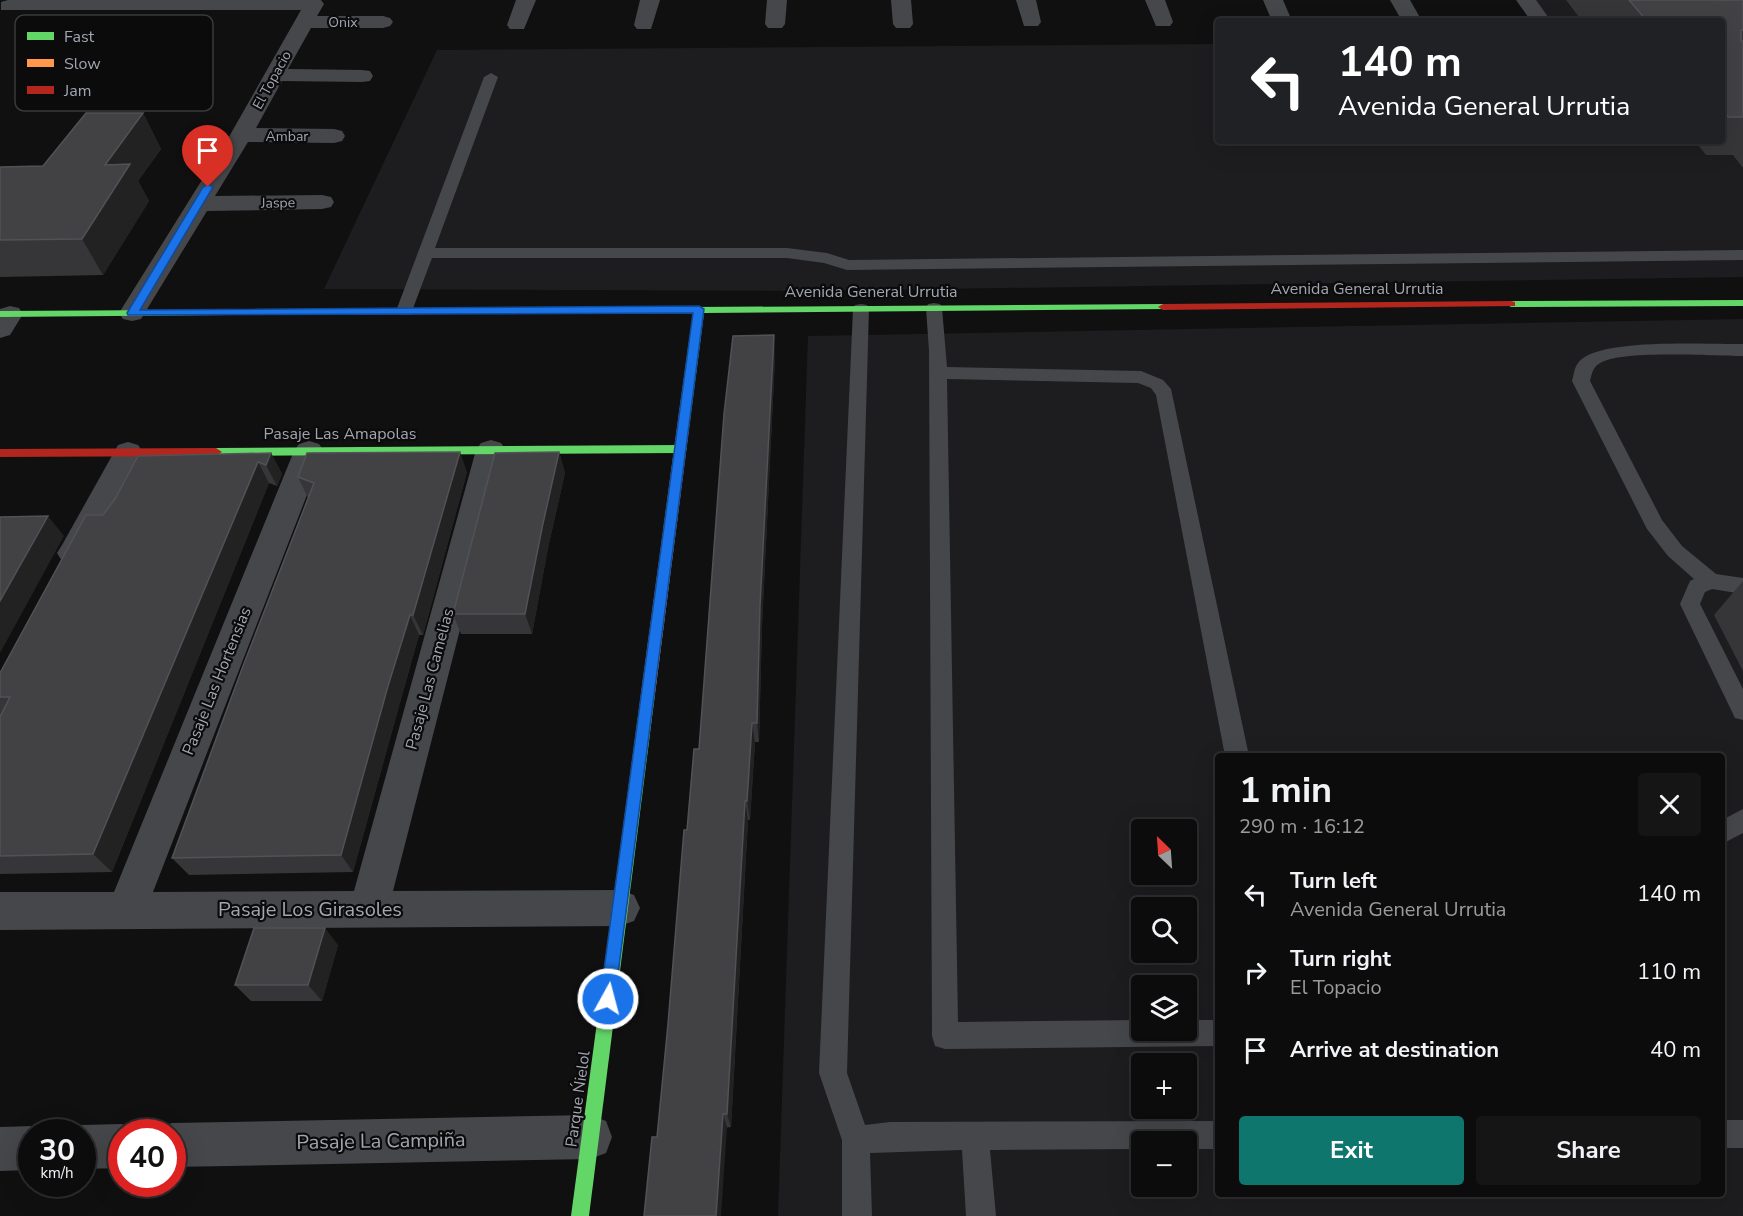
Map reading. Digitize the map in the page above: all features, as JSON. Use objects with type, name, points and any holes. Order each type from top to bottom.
[{"type":"main road","name":"Avenida General Urrutia","points":[[3,319],[132,313],[1743,303]]},
{"type":"main road","name":"Parque Ńielol","points":[[580,1216],[699,309]]},
{"type":"main road","name":"Pasaje Las Amapolas","points":[[0,453],[681,449]]},
{"type":"street","points":[[517,25],[526,0]]},
{"type":"street","points":[[644,25],[650,0]]},
{"type":"street","points":[[775,24],[777,0]]},
{"type":"street","points":[[901,0],[903,24]]},
{"type":"street","points":[[1026,0],[1031,22]]},
{"type":"street","points":[[1155,0],[1163,22]]},
{"type":"street","points":[[1273,0],[1281,18]]},
{"type":"street","points":[[1400,0],[1410,18]]},
{"type":"street","points":[[1526,0],[1540,18]]},
{"type":"street","name":"Onix","points":[[7,6],[309,9],[382,22]]},
{"type":"street","name":"El Topacio","points":[[132,313],[241,135],[309,9]]},
{"type":"street","points":[[275,75],[362,76]]},
{"type":"street","name":"Ambar","points":[[241,135],[334,136]]},
{"type":"street","name":"Jaspe","points":[[197,204],[322,202]]},
{"type":"street","name":"Pasaje Las Camelias","points":[[369,909],[491,450]]},
{"type":"street","name":"Pasaje Las Hortensias","points":[[126,910],[309,451]]},
{"type":"street","points":[[61,576],[128,452]]},
{"type":"street","name":"Pasaje Los Girasoles","points":[[0,911],[620,908]]},
{"type":"street","name":"Pasaje La Campiña","points":[[186,1145],[590,1137]]},
{"type":"street","points":[[0,1149],[18,1148]]},
{"type":"lane","points":[[404,311],[490,77]]},
{"type":"lane","points":[[426,253],[787,253],[827,258],[848,265],[1743,255]]},
{"type":"lane","points":[[934,308],[938,373],[945,1036],[1215,1033]]},
{"type":"lane","points":[[857,1216],[856,1140],[833,1073],[861,309]]},
{"type":"lane","points":[[1743,350],[1625,351],[1596,358],[1585,366],[1581,381],[1654,524],[1675,551],[1710,581],[1743,586]]},
{"type":"lane","points":[[938,373],[1141,377],[1157,384],[1165,393],[1236,753]]},
{"type":"lane","points":[[1710,581],[1697,587],[1690,604],[1743,711]]},
{"type":"lane","points":[[1725,831],[1743,820]]},
{"type":"lane","points":[[1725,1134],[1743,1134]]},
{"type":"lane","points":[[856,1140],[890,1136],[1215,1135]]},
{"type":"lane","points":[[975,1136],[981,1216]]},
{"type":"shaded area","points":[[1529,0],[1743,0],[1743,277],[809,291],[324,289],[437,50],[1215,44],[1215,144],[1725,144],[1725,18],[1541,18]]},
{"type":"shaded area","points":[[1743,319],[1743,1216],[778,1216],[808,336]]},
{"type":"building","points":[[1629,0],[1743,0],[1741,41],[1743,41],[1743,117],[1728,117],[1725,114],[1725,18],[1644,18]]},
{"type":"building","points":[[86,113],[143,113],[105,165],[130,164],[82,239],[0,240],[0,167],[43,166]]},
{"type":"building","points":[[774,335],[760,606],[757,723],[752,723],[747,801],[745,801],[727,1114],[723,1114],[716,1216],[644,1216],[652,1137],[657,1137],[684,830],[687,830],[694,749],[699,749],[724,414],[733,336]]},
{"type":"building","points":[[460,452],[413,615],[410,615],[388,686],[341,855],[172,858],[314,483],[298,477],[307,453]]},
{"type":"building","points":[[559,452],[525,614],[453,614],[495,453]]},
{"type":"building","points":[[271,453],[266,465],[258,462],[93,854],[0,856],[0,717],[10,697],[0,697],[0,673],[86,515],[103,515],[115,499],[138,456]]},
{"type":"building","points":[[48,516],[0,601],[0,517]]},
{"type":"building","points":[[254,928],[325,928],[308,985],[235,985]]},
{"type":"traffic: fast","points":[[1511,304],[1743,303]]},
{"type":"traffic: fast","points":[[552,311],[1163,307]]},
{"type":"traffic: fast","points":[[685,413],[699,309]]},
{"type":"traffic: fast","points":[[0,314],[335,312]]},
{"type":"traffic: fast","points":[[216,452],[681,449]]},
{"type":"traffic: fast","points":[[580,1216],[648,694]]},
{"type":"traffic: slow","points":[[648,694],[685,413]]},
{"type":"traffic: jam","points":[[1163,307],[1511,304]]},
{"type":"traffic: jam","points":[[335,312],[552,311]]},
{"type":"traffic: jam","points":[[0,453],[216,452]]},
{"type":"route","points":[[208,187],[132,313],[699,309],[608,999]]}]
